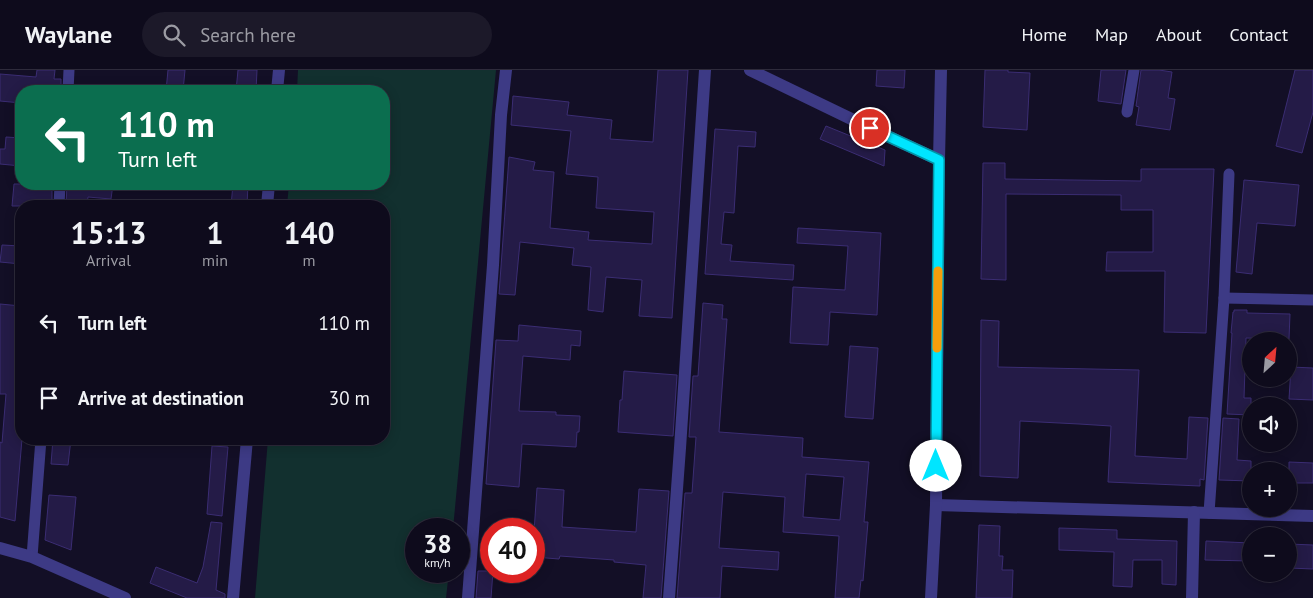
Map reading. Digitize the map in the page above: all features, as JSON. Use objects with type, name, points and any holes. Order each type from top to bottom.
[{"type":"street","points":[[278,85],[279,70]]},
{"type":"street","points":[[468,598],[492,275],[501,115],[506,70]]},
{"type":"street","points":[[669,598],[705,70]]},
{"type":"street","points":[[750,70],[939,160]]},
{"type":"street","points":[[931,598],[936,505],[941,70]]},
{"type":"street","points":[[232,598],[246,445]]},
{"type":"street","points":[[936,505],[1313,516]]},
{"type":"street","points":[[1192,598],[1194,512]]},
{"type":"street","points":[[0,549],[32,557],[125,598]]},
{"type":"lane","points":[[68,85],[69,70]]},
{"type":"lane","points":[[1127,112],[1134,70]]},
{"type":"lane","points":[[1209,513],[1224,298],[1228,174]]},
{"type":"lane","points":[[1224,298],[1313,300]]},
{"type":"lane","points":[[32,557],[41,445]]},
{"type":"green space","points":[[298,70],[496,70],[454,518],[405,518],[405,583],[448,583],[446,598],[255,598],[268,445],[390,445],[390,200],[288,200],[288,190],[390,190],[390,85],[297,85]]},
{"type":"building","points":[[37,70],[55,70],[54,79],[61,79],[61,85],[15,85],[15,102],[0,101],[0,74],[36,77]]},
{"type":"building","points":[[168,70],[185,70],[184,85],[167,85]]},
{"type":"building","points":[[238,70],[257,70],[256,85],[237,85]]},
{"type":"building","points":[[658,70],[688,70],[672,318],[639,316],[642,280],[606,277],[603,312],[588,310],[591,267],[572,265],[574,248],[520,242],[515,295],[499,294],[509,157],[535,162],[533,170],[554,172],[550,228],[589,232],[588,240],[652,244],[654,212],[596,208],[598,177],[566,174],[571,131],[511,125],[513,96],[569,102],[567,115],[612,120],[610,139],[653,142]]},
{"type":"building","points":[[877,70],[905,70],[904,88],[876,86]]},
{"type":"building","points":[[985,70],[1008,70],[1008,72],[1030,73],[1027,130],[983,127]]},
{"type":"building","points":[[1101,70],[1126,70],[1121,104],[1098,101]]},
{"type":"building","points":[[1141,70],[1172,72],[1168,98],[1175,99],[1170,130],[1136,125],[1139,107],[1136,106]]},
{"type":"building","points":[[1295,70],[1313,70],[1313,112],[1302,153],[1276,146]]},
{"type":"building","points":[[826,126],[885,150],[884,166],[820,139]]},
{"type":"building","points":[[715,129],[756,132],[755,147],[738,146],[734,213],[724,212],[721,244],[732,245],[730,261],[794,265],[793,280],[705,274]]},
{"type":"building","points":[[6,137],[15,138],[15,165],[0,164],[0,149],[5,149]]},
{"type":"building","points":[[983,163],[1005,163],[1005,179],[1141,181],[1141,169],[1214,169],[1206,333],[1164,332],[1165,271],[1106,271],[1107,252],[1153,252],[1153,210],[1121,210],[1121,195],[1006,194],[1006,280],[981,279]]},
{"type":"building","points":[[1244,180],[1299,185],[1295,226],[1257,223],[1252,274],[1236,272]]},
{"type":"building","points":[[14,184],[15,190],[52,190],[52,200],[15,200],[15,206],[12,206]]},
{"type":"building","points":[[67,190],[112,190],[111,199],[88,197],[88,200],[66,200]]},
{"type":"building","points":[[232,190],[248,190],[247,200],[232,200]]},
{"type":"building","points":[[798,228],[881,233],[877,315],[830,312],[828,345],[790,343],[793,287],[845,290],[848,246],[797,243]]},
{"type":"building","points":[[2,245],[15,246],[15,263],[0,262]]},
{"type":"building","points":[[703,303],[723,305],[722,319],[727,319],[719,432],[803,438],[802,457],[869,462],[864,522],[868,522],[863,581],[861,580],[859,598],[835,598],[839,536],[783,532],[785,497],[723,492],[719,548],[779,552],[778,570],[722,566],[720,598],[677,598],[685,493],[692,493],[696,437],[689,437],[693,376],[698,376]],"holes":[[[806,474],[844,477],[840,520],[803,517]]]},
{"type":"building","points":[[0,304],[15,305],[15,445],[21,445],[15,521],[0,517],[0,442],[2,443],[6,394],[0,394]]},
{"type":"building","points":[[1234,310],[1247,310],[1247,313],[1290,314],[1289,332],[1242,332],[1242,388],[1244,388],[1244,397],[1242,397],[1242,415],[1227,414],[1231,333]]},
{"type":"building","points":[[981,320],[999,321],[998,367],[1139,370],[1135,456],[1187,459],[1189,417],[1208,418],[1204,480],[1200,479],[1200,486],[1108,482],[1111,426],[1020,421],[1018,478],[980,476]]},
{"type":"building","points":[[519,325],[581,331],[580,346],[571,345],[570,360],[523,356],[519,411],[556,412],[556,415],[580,416],[576,447],[522,444],[519,487],[486,484],[496,340],[518,341]]},
{"type":"building","points":[[850,346],[878,348],[873,419],[845,417]]},
{"type":"building","points":[[1298,367],[1313,368],[1313,400],[1289,397],[1290,388],[1298,388]]},
{"type":"building","points":[[624,371],[677,375],[673,436],[618,432]]},
{"type":"building","points":[[1223,418],[1239,419],[1237,460],[1251,462],[1242,462],[1242,481],[1219,480]]},
{"type":"building","points":[[53,445],[70,445],[68,465],[51,464]]},
{"type":"building","points":[[212,446],[228,447],[222,516],[207,514]]},
{"type":"building","points":[[1297,462],[1313,463],[1313,483],[1297,483]]},
{"type":"building","points":[[537,488],[564,490],[562,527],[636,532],[639,489],[669,491],[661,598],[643,598],[646,565],[614,562],[614,560],[560,556],[559,559],[545,558],[545,518],[535,518]]},
{"type":"building","points":[[49,495],[76,497],[71,550],[45,540]]},
{"type":"building","points":[[211,522],[222,523],[216,590],[225,594],[225,598],[187,598],[150,583],[156,567],[197,583],[203,567]]},
{"type":"building","points":[[979,525],[1000,526],[999,556],[1003,556],[1002,570],[1013,570],[1012,598],[976,598]]},
{"type":"building","points":[[1059,528],[1117,530],[1117,539],[1177,541],[1176,585],[1162,584],[1162,560],[1133,560],[1132,587],[1113,586],[1114,552],[1059,550]]},
{"type":"building","points":[[1206,541],[1242,543],[1242,561],[1205,560]]},
{"type":"building","points":[[1297,544],[1313,545],[1313,569],[1297,568]]},
{"type":"building","points":[[478,571],[480,571],[480,583],[492,583],[491,598],[476,598]]},
{"type":"slow traffic","points":[[937,348],[938,271]]},
{"type":"route","points":[[870,128],[939,160],[936,466]]}]
